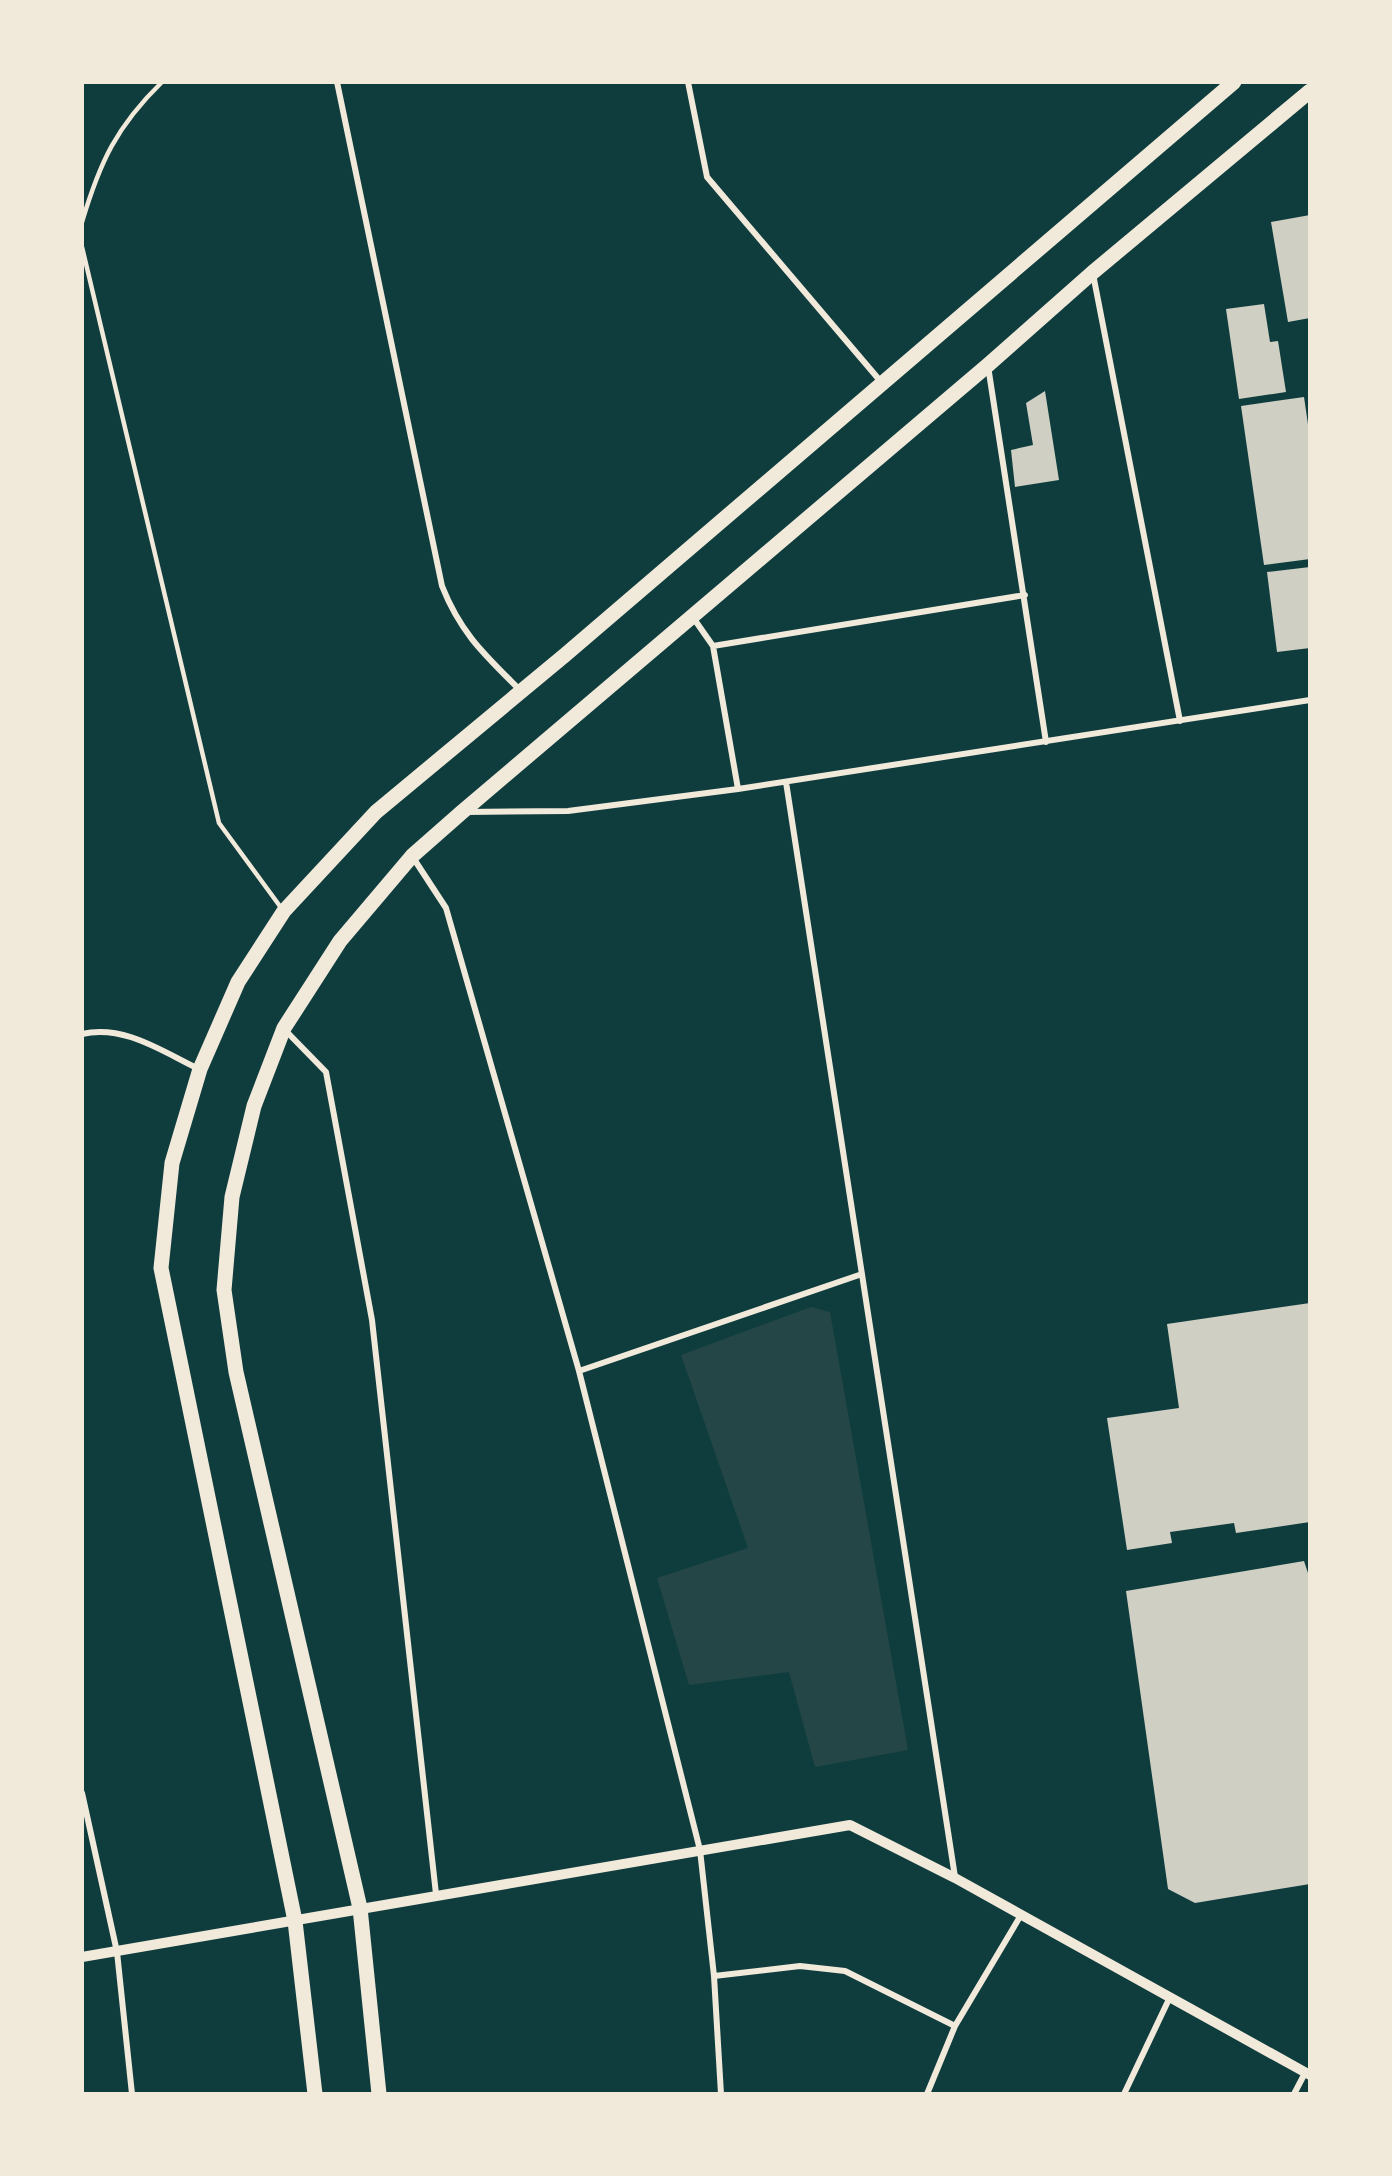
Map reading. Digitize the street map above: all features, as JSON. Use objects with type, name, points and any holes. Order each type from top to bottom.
[{"type":"main road","points":[[315,2094],[295,1921],[161,1268],[172,1163],[200,1069],[238,982],[284,911],[376,812],[522,691],[1234,82]]},
{"type":"main road","points":[[379,2094],[360,1908],[236,1372],[224,1290],[232,1197],[254,1106],[284,1028],[340,941],[412,856],[691,615],[988,365],[1092,273],[1310,92]]},
{"type":"street","points":[[337,82],[442,586],[454,616],[473,643],[522,691]]},
{"type":"street","points":[[688,82],[707,177],[882,383]]},
{"type":"street","points":[[1092,273],[1179,721]]},
{"type":"street","points":[[988,365],[1046,742]]},
{"type":"street","points":[[713,645],[1024,595]]},
{"type":"street","points":[[691,615],[713,645],[738,789]]},
{"type":"street","points":[[462,812],[567,811],[738,789],[1310,700]]},
{"type":"street","points":[[786,782],[955,1878]]},
{"type":"street","points":[[412,856],[446,908],[579,1371],[700,1850],[714,1976],[721,2094]]},
{"type":"street","points":[[284,1028],[326,1072],[372,1320],[436,1894]]},
{"type":"street","points":[[82,1034],[93,1032],[124,1034],[200,1069]]},
{"type":"street","points":[[579,1371],[862,1274]]},
{"type":"street","points":[[82,1793],[117,1952],[132,2094]]},
{"type":"street","points":[[82,1957],[295,1921],[436,1894],[850,1825],[955,1878],[1307,2074],[1294,2094]]},
{"type":"street","points":[[927,2094],[955,2026],[1021,1915]]},
{"type":"street","points":[[714,1976],[800,1966],[845,1971],[955,2026]]},
{"type":"street","points":[[1124,2094],[1170,1997]]},
{"type":"lane","points":[[82,222],[97,172],[116,135],[143,101],[162,82]]},
{"type":"lane","points":[[82,247],[219,823],[284,911]]},
{"type":"shaded area","points":[[811,1307],[830,1312],[908,1750],[815,1767],[789,1672],[689,1685],[657,1578],[748,1548],[681,1355]]},
{"type":"building","points":[[1310,215],[1310,318],[1288,322],[1271,222]]},
{"type":"building","points":[[1264,304],[1270,342],[1278,341],[1286,392],[1239,399],[1226,309]]},
{"type":"building","points":[[1045,391],[1059,480],[1015,487],[1011,450],[1033,445],[1026,403]]},
{"type":"building","points":[[1304,397],[1310,438],[1310,559],[1264,565],[1241,406]]},
{"type":"building","points":[[1310,567],[1310,648],[1277,652],[1267,572]]},
{"type":"building","points":[[1310,1303],[1310,1522],[1236,1533],[1234,1523],[1170,1532],[1172,1543],[1127,1550],[1107,1418],[1179,1408],[1167,1324]]},
{"type":"building","points":[[1304,1561],[1310,1579],[1310,1884],[1195,1903],[1168,1889],[1126,1591]]}]
